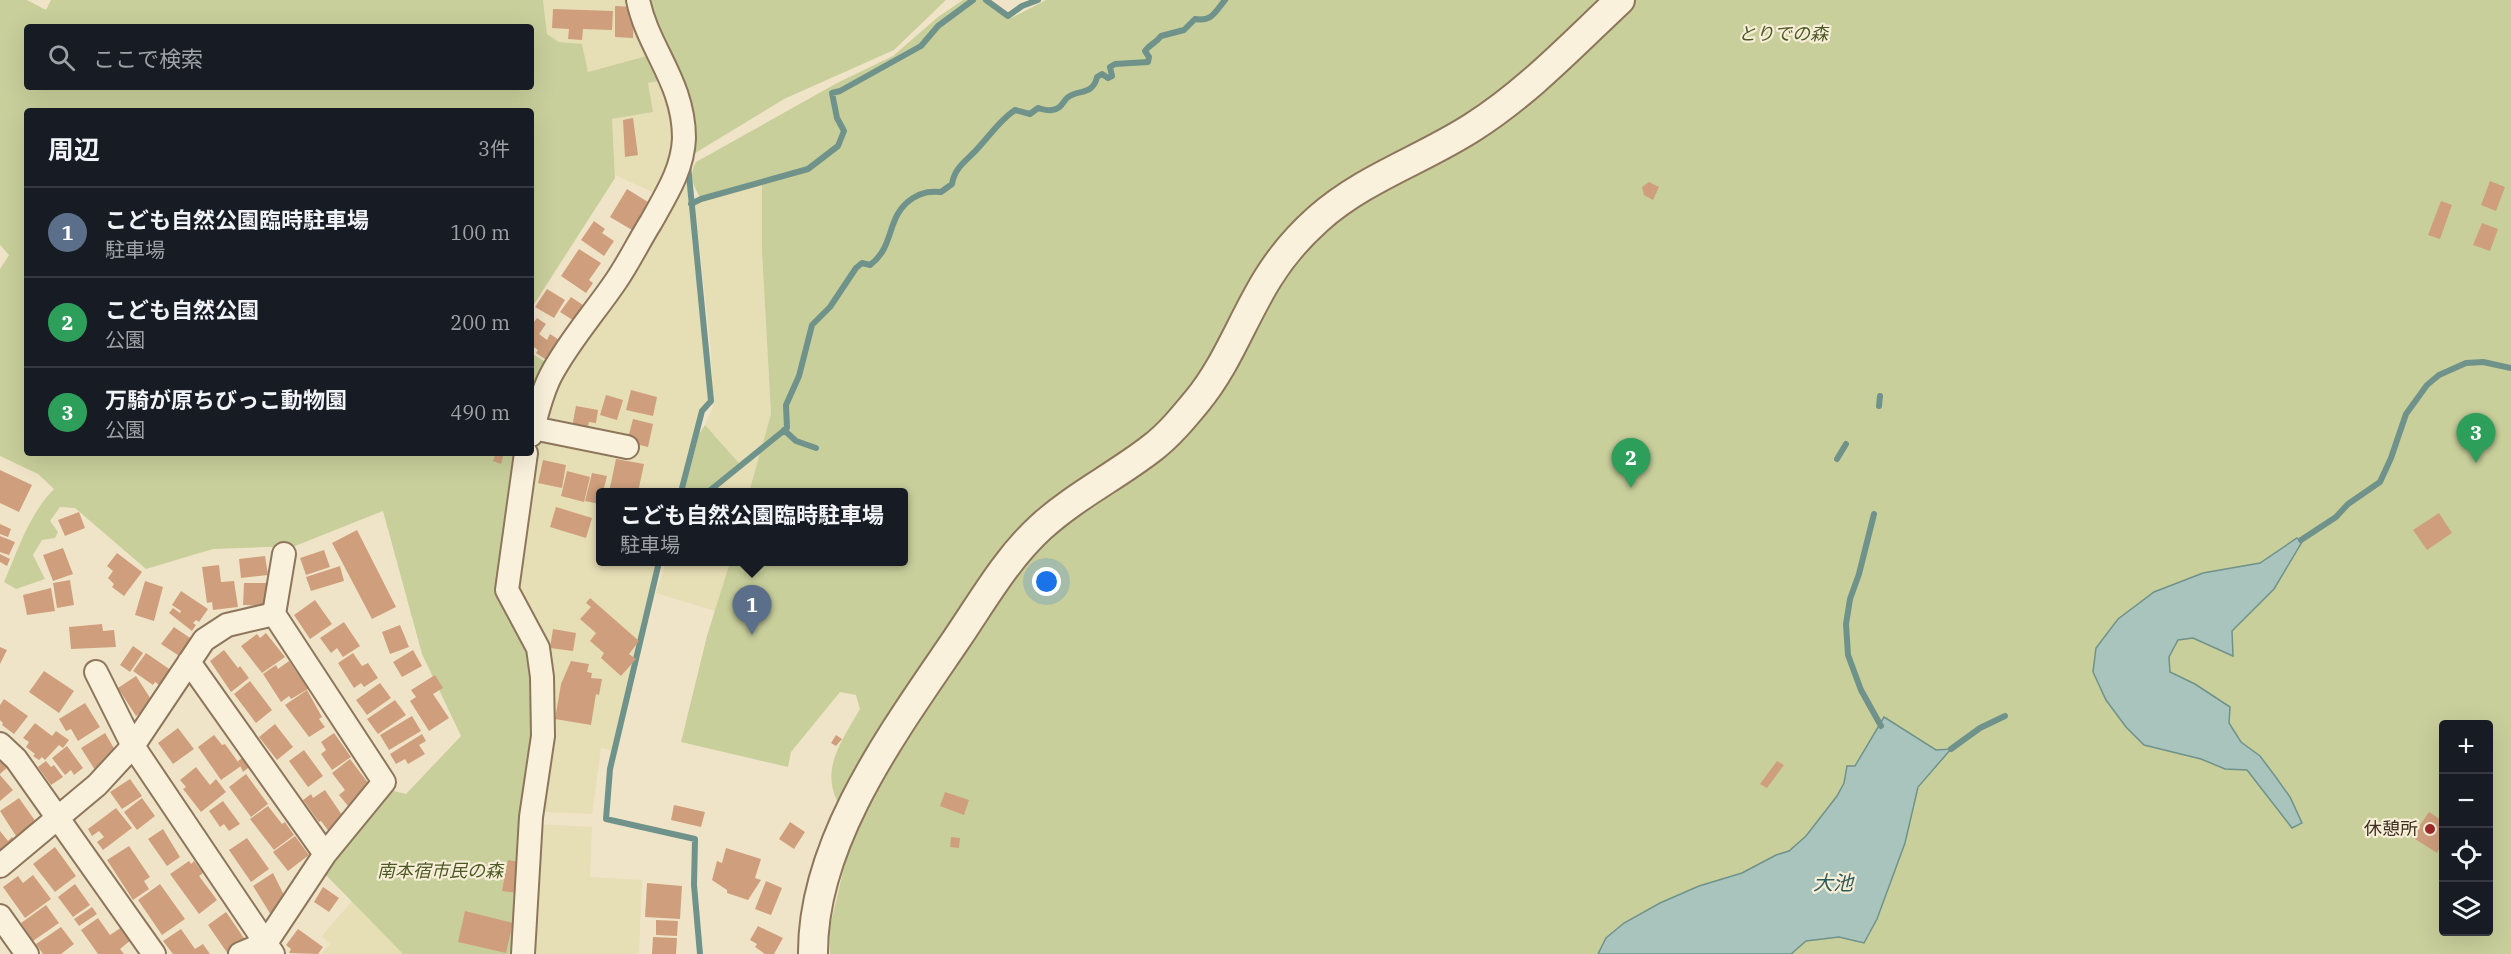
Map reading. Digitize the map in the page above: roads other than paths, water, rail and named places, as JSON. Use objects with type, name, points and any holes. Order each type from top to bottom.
[{"type":"street","points":[[534,424],[542,394],[551,375],[618,278],[658,210],[681,164],[684,137],[681,107],[667,66],[641,14],[638,0]]},
{"type":"street","points":[[813,954],[814,925],[827,871],[871,769],[1007,564],[1040,528],[1076,499],[1152,448],[1190,409],[1213,380],[1268,278],[1294,243],[1315,222],[1356,189],[1472,128],[1516,96],[1620,0]]},
{"type":"street","points":[[534,432],[627,447]]},
{"type":"street","points":[[523,954],[531,817],[543,736],[542,677],[538,648],[507,590],[526,456]]},
{"type":"street","points":[[240,954],[270,948],[325,854],[384,782],[274,614],[284,554]]},
{"type":"street","points":[[0,866],[97,785],[133,746],[204,640],[227,625],[274,614]]},
{"type":"street","points":[[189,662],[325,854]]},
{"type":"street","points":[[96,672],[133,746],[270,948]]},
{"type":"street","points":[[0,744],[16,759],[154,954]]},
{"type":"street","points":[[0,916],[27,954]]},
{"type":"water","points":[[2297,538],[2302,542],[2274,589],[2232,631],[2233,656],[2193,638],[2178,640],[2169,657],[2170,672],[2195,684],[2230,707],[2229,723],[2241,742],[2260,756],[2290,797],[2302,823],[2292,828],[2247,770],[2225,769],[2201,759],[2144,745],[2126,727],[2106,700],[2093,672],[2096,648],[2118,619],[2154,592],[2203,573],[2260,563]]},
{"type":"water","name":"大池","points":[[1884,717],[1936,750],[1951,749],[1918,787],[1905,843],[1877,919],[1864,943],[1839,937],[1806,941],[1791,954],[1598,954],[1606,938],[1624,923],[1660,903],[1699,886],[1742,873],[1776,855],[1789,851],[1806,836],[1837,796],[1844,783],[1847,766],[1855,766]]},
{"type":"waterway","points":[[691,204],[701,199],[808,169],[838,146],[844,131],[837,118],[832,93],[840,91],[921,46],[938,26],[973,0]]},
{"type":"waterway","points":[[986,0],[1008,16],[1022,6],[1038,0]]},
{"type":"waterway","points":[[713,488],[787,428],[786,405],[799,376],[812,325],[830,307],[856,268],[862,263],[870,265],[878,257],[904,205],[920,194],[941,192],[952,184],[962,164],[1015,110],[1030,114],[1038,108],[1055,109],[1071,95],[1088,90],[1102,74],[1108,78],[1112,76],[1110,67],[1115,64],[1148,62],[1149,57],[1145,51],[1161,36],[1184,30],[1195,19],[1201,20],[1209,17],[1225,0]]},
{"type":"waterway","points":[[682,488],[702,411],[711,401],[688,165]]},
{"type":"waterway","points":[[2301,540],[2336,517],[2348,504],[2380,482],[2406,414],[2427,385],[2439,375],[2466,363],[2483,362],[2511,368]]},
{"type":"waterway","points":[[1879,406],[1880,396]]},
{"type":"waterway","points":[[784,430],[796,441],[816,448]]},
{"type":"waterway","points":[[1837,459],[1846,444]]},
{"type":"waterway","points":[[1874,514],[1859,574],[1850,599],[1846,624],[1848,655],[1861,690],[1881,726]]},
{"type":"waterway","points":[[658,566],[610,769],[606,819],[695,839],[694,885],[700,954]]},
{"type":"waterway","points":[[1951,749],[1980,728],[2005,716]]},
{"type":"place","name":"万騎が原ちびっこ動物園","points":[[2476,463]]},
{"type":"place","name":"こども自然公園","points":[[1631,488]]},
{"type":"place","name":"こども自然公園臨時駐車場","points":[[752,635]]},
{"type":"place","name":"休憩所","points":[[2430,829]]},
{"type":"park label","name":"とりでの森","points":[[1783,34]]},
{"type":"park label","name":"南本宿市民の森","points":[[440,871]]}]
